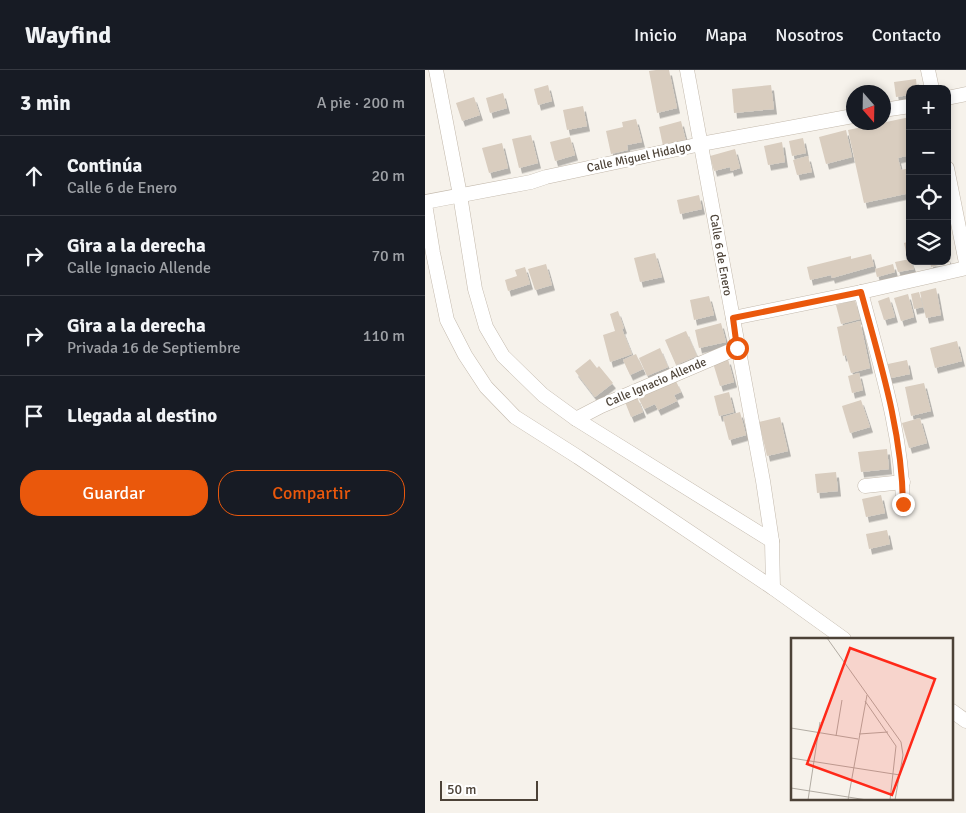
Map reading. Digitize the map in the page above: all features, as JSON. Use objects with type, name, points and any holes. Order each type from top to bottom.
[{"type":"street","points":[[437,70],[475,289],[486,327],[503,356],[543,395],[576,419],[772,541]]},
{"type":"street","name":"Calle 6 de Enero","points":[[687,70],[763,481],[772,541],[773,588]]},
{"type":"street","points":[[928,70],[931,85]]},
{"type":"street","points":[[951,97],[966,94]]},
{"type":"street","points":[[891,109],[906,107]]},
{"type":"street","name":"Calle Miguel Hidalgo","points":[[425,203],[531,182],[546,177],[701,144],[846,117]]},
{"type":"street","points":[[948,175],[966,263]]},
{"type":"street","points":[[425,203],[447,320],[465,355],[485,387],[515,417],[773,588],[843,638]]},
{"type":"street","points":[[733,318],[966,268]]},
{"type":"street","points":[[861,292],[896,424],[903,482],[903,504]]},
{"type":"street","name":"Calle Ignacio Allende","points":[[576,419],[601,406],[737,348]]},
{"type":"street","points":[[865,486],[903,482]]},
{"type":"street","points":[[953,713],[966,721]]},
{"type":"building","points":[[669,70],[677,108],[657,113],[649,71]]},
{"type":"building","points":[[916,79],[917,85],[906,85],[906,96],[896,97],[894,82]]},
{"type":"building","points":[[548,85],[552,101],[538,105],[534,89]]},
{"type":"building","points":[[771,85],[774,109],[734,113],[732,89]]},
{"type":"building","points":[[503,93],[507,108],[490,113],[486,98]]},
{"type":"building","points":[[474,97],[480,115],[462,121],[456,103]]},
{"type":"building","points":[[583,106],[587,126],[567,130],[563,110]]},
{"type":"building","points":[[906,118],[906,156],[898,158],[901,170],[906,169],[906,194],[864,203],[848,130],[891,130],[891,121]]},
{"type":"building","points":[[636,119],[642,142],[627,145],[628,150],[611,154],[606,131],[623,127],[622,122]]},
{"type":"building","points":[[681,121],[686,141],[663,146],[659,127]]},
{"type":"building","points":[[846,130],[852,157],[826,164],[819,137]]},
{"type":"building","points":[[531,135],[538,163],[519,168],[512,139]]},
{"type":"building","points":[[570,137],[575,155],[555,161],[550,142]]},
{"type":"building","points":[[803,138],[806,153],[792,156],[789,141]]},
{"type":"building","points":[[782,142],[785,162],[768,165],[764,146]]},
{"type":"building","points":[[502,143],[508,168],[489,173],[482,148]]},
{"type":"building","points":[[735,149],[740,168],[731,171],[730,167],[714,171],[710,156]]},
{"type":"building","points":[[808,156],[812,172],[797,175],[793,160]]},
{"type":"building","points":[[699,195],[702,209],[680,214],[677,200]]},
{"type":"building","points":[[655,253],[662,277],[640,282],[634,258]]},
{"type":"building","points":[[871,254],[874,266],[832,278],[831,275],[810,280],[807,267],[851,256],[851,259]]},
{"type":"building","points":[[906,260],[906,265],[912,265],[914,269],[898,272],[895,262]]},
{"type":"building","points":[[546,264],[552,285],[535,290],[528,269]]},
{"type":"building","points":[[893,264],[895,272],[877,277],[875,269]]},
{"type":"building","points":[[525,267],[530,284],[508,291],[505,280],[517,276],[515,270]]},
{"type":"building","points":[[936,288],[941,315],[926,318],[920,292]]},
{"type":"building","points":[[919,292],[923,307],[914,309],[911,294]]},
{"type":"building","points":[[908,294],[914,317],[901,321],[894,298]]},
{"type":"building","points":[[709,296],[714,315],[694,320],[690,300]]},
{"type":"building","points":[[889,297],[895,317],[884,320],[878,301]]},
{"type":"building","points":[[855,300],[860,319],[841,324],[836,305]]},
{"type":"building","points":[[618,311],[624,328],[622,329],[632,354],[610,362],[603,335],[615,331],[610,314]]},
{"type":"building","points":[[860,321],[870,368],[851,373],[846,355],[843,356],[837,327]]},
{"type":"building","points":[[721,323],[726,342],[699,348],[695,330]]},
{"type":"building","points":[[686,331],[697,356],[676,365],[665,340]]},
{"type":"building","points":[[957,341],[962,361],[935,368],[930,348]]},
{"type":"building","points":[[660,348],[668,367],[647,376],[639,358]]},
{"type":"building","points":[[636,354],[643,369],[630,375],[623,360]]},
{"type":"building","points":[[590,359],[597,368],[599,366],[613,383],[595,397],[575,371]]},
{"type":"building","points":[[728,359],[734,382],[720,386],[713,363]]},
{"type":"building","points":[[907,360],[910,374],[886,379],[883,365]]},
{"type":"building","points":[[859,373],[863,390],[852,393],[848,376]]},
{"type":"building","points":[[676,381],[681,392],[674,395],[677,401],[658,410],[655,404],[644,409],[638,397]]},
{"type":"building","points":[[924,383],[931,411],[911,416],[905,387]]},
{"type":"building","points":[[729,392],[734,412],[719,416],[714,396]]},
{"type":"building","points":[[637,397],[643,412],[631,417],[625,402]]},
{"type":"building","points":[[861,400],[870,427],[850,433],[842,406]]},
{"type":"building","points":[[740,412],[746,435],[729,440],[723,417]]},
{"type":"building","points":[[780,417],[788,451],[767,456],[759,422]]},
{"type":"building","points":[[920,418],[927,443],[909,448],[902,423]]},
{"type":"building","points":[[887,449],[889,469],[861,472],[858,452]]},
{"type":"building","points":[[836,472],[838,491],[817,493],[815,474]]},
{"type":"building","points":[[881,495],[885,513],[866,517],[862,499]]},
{"type":"building","points":[[887,530],[890,544],[869,549],[866,534]]},
{"type":"route","points":[[737,348],[733,318],[861,292],[896,424],[903,482],[903,504]]}]
